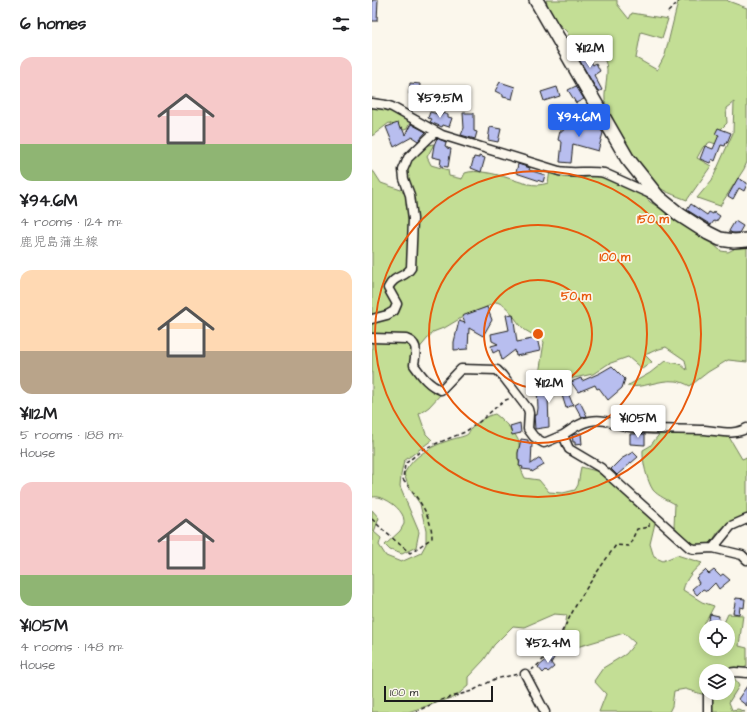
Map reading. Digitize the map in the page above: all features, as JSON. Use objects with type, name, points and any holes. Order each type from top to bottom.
[{"type":"main road","points":[[536,0],[627,158],[658,197],[680,215],[720,239],[734,241],[747,240]]},
{"type":"street","points":[[372,103],[392,107],[435,132],[559,171],[595,171],[604,173],[658,197]]},
{"type":"street","points":[[372,319],[387,315],[394,311],[397,304],[388,288],[392,280],[408,273],[412,268],[412,219],[410,195],[404,179],[403,170],[408,158],[435,132]]},
{"type":"street","points":[[372,338],[406,339],[410,341],[415,345],[416,351],[414,365],[432,387],[441,390],[461,370],[497,370],[528,409],[528,429],[534,437],[544,443],[563,435],[575,426],[591,420],[610,420],[617,424],[634,428],[704,430],[731,433],[739,432],[747,428]]},
{"type":"street","points":[[563,435],[569,449],[601,468],[690,548],[694,550],[713,548],[742,555],[747,560]]},
{"type":"street","points":[[713,548],[731,526],[747,519]]},
{"type":"street","points":[[735,672],[747,672]]},
{"type":"street","points":[[525,674],[545,712]]},
{"type":"street","points":[[708,700],[708,712]]},
{"type":"path","points":[[668,12],[680,0]]},
{"type":"path","points":[[372,519],[410,553],[432,538],[432,528],[420,501],[403,480],[405,464],[423,449],[465,432],[478,423],[503,401],[517,395]]},
{"type":"path","points":[[415,712],[442,700],[472,691],[495,679],[525,674],[535,668],[550,650],[570,620],[575,607],[616,545],[628,546],[637,529],[649,527],[649,520]]},
{"type":"green space","points":[[546,0],[617,0],[617,4],[629,19],[632,13],[668,19],[662,38],[641,32],[636,58],[657,70],[665,55],[678,2],[683,0],[727,0],[747,8],[747,162],[720,206],[697,198],[712,180],[733,133],[734,102],[726,108],[727,123],[721,129],[716,144],[710,142],[703,147],[697,158],[711,166],[687,200],[673,195],[655,185],[647,176],[633,155],[611,116],[605,100],[607,69],[605,61],[599,53],[586,46],[571,42],[567,32],[551,16]]},
{"type":"green space","points":[[379,106],[411,120],[407,129],[404,130],[389,123],[372,136],[372,107]]},
{"type":"green space","points":[[434,144],[427,157],[431,165],[448,170],[449,176],[462,179],[465,173],[486,172],[528,184],[538,185],[548,183],[550,171],[566,177],[582,178],[597,175],[640,191],[650,202],[704,236],[721,251],[728,252],[734,249],[736,244],[747,243],[747,362],[728,360],[708,372],[690,386],[679,382],[663,381],[633,387],[627,386],[650,373],[665,361],[680,364],[687,370],[685,360],[666,347],[645,355],[652,362],[642,369],[628,357],[608,364],[593,374],[541,385],[540,368],[544,342],[539,336],[525,330],[507,308],[497,302],[433,332],[412,357],[422,373],[441,394],[429,407],[419,414],[426,434],[432,440],[404,461],[400,487],[419,532],[416,547],[402,554],[390,550],[385,545],[400,531],[404,524],[403,515],[397,507],[389,501],[372,497],[372,171],[381,183],[401,190],[407,183],[404,171],[410,158],[424,146]]},
{"type":"green space","points":[[495,414],[513,432],[518,440],[519,460],[525,478],[539,480],[549,492],[563,493],[575,490],[578,485],[581,467],[596,471],[635,502],[655,523],[650,544],[654,557],[663,561],[677,555],[702,563],[690,575],[683,590],[702,602],[714,606],[707,620],[699,620],[699,656],[735,656],[735,620],[725,620],[728,614],[743,615],[739,646],[747,648],[747,666],[735,671],[735,664],[699,664],[699,693],[685,689],[674,691],[672,706],[669,712],[599,712],[606,694],[594,681],[603,668],[626,654],[635,643],[624,633],[570,649],[560,645],[567,615],[554,614],[524,627],[513,626],[494,645],[484,660],[468,677],[468,686],[455,697],[408,712],[372,712],[372,510],[379,518],[374,532],[381,538],[379,545],[386,556],[401,562],[421,553],[426,544],[426,531],[420,504],[409,488],[404,474],[412,462],[423,452],[443,442],[468,434],[473,426],[485,418]]},
{"type":"green space","points":[[661,432],[714,433],[729,437],[742,459],[747,457],[747,515],[733,521],[723,528],[710,543],[705,546],[700,546],[690,542],[674,526],[675,504],[660,496],[653,490],[647,476],[644,465],[643,450],[650,446]]},
{"type":"green space","points":[[735,679],[739,686],[735,692]]},
{"type":"green space","points":[[706,700],[730,700],[729,702],[732,710],[738,709],[745,712],[709,712]]},
{"type":"building","points":[[372,0],[378,0],[377,21],[372,21]]},
{"type":"building","points":[[585,51],[593,65],[596,63],[600,71],[594,75],[602,90],[598,92],[577,56]]},
{"type":"building","points":[[500,82],[515,87],[512,99],[503,97],[503,95],[495,91]]},
{"type":"building","points":[[410,83],[420,84],[419,94],[409,94]]},
{"type":"building","points":[[576,86],[584,99],[576,103],[568,90]]},
{"type":"building","points":[[557,87],[560,96],[544,101],[541,92]]},
{"type":"building","points":[[430,112],[442,115],[442,113],[452,118],[449,127],[443,125],[442,127],[430,122],[432,119],[428,118]]},
{"type":"building","points":[[463,113],[474,113],[474,131],[477,132],[475,139],[461,135],[464,128]]},
{"type":"building","points":[[583,119],[595,122],[603,133],[598,151],[573,144],[571,163],[560,162],[562,142],[558,140],[560,131],[563,131],[565,123],[573,125],[574,121]]},
{"type":"building","points":[[398,123],[400,129],[402,128],[405,135],[411,124],[426,132],[418,141],[412,137],[394,147],[386,127]]},
{"type":"building","points":[[490,127],[501,129],[498,142],[488,140]]},
{"type":"building","points":[[718,128],[731,133],[725,146],[721,145],[715,161],[712,159],[710,163],[700,159],[705,146],[713,149],[719,135],[715,134]]},
{"type":"building","points":[[437,138],[446,142],[445,146],[451,149],[448,167],[440,166],[441,159],[432,157]]},
{"type":"building","points":[[479,156],[485,158],[481,172],[471,168],[474,157],[479,158]]},
{"type":"building","points":[[518,164],[530,168],[529,170],[545,175],[543,182],[516,173]]},
{"type":"building","points":[[738,178],[747,184],[744,191],[739,188],[733,199],[728,196]]},
{"type":"building","points":[[691,204],[707,215],[709,212],[713,214],[714,212],[720,216],[716,222],[714,221],[711,225],[687,210]]},
{"type":"building","points":[[735,221],[743,226],[739,233],[732,233],[729,231]]},
{"type":"building","points":[[487,307],[492,320],[483,336],[469,328],[468,349],[454,350],[454,342],[459,321],[465,323],[462,316]]},
{"type":"building","points":[[513,314],[517,342],[537,338],[540,351],[516,356],[515,350],[502,360],[499,350],[493,353],[491,346],[498,344],[492,341],[491,334],[509,330],[506,315]]},
{"type":"building","points":[[612,366],[625,379],[622,388],[608,400],[595,385],[578,392],[571,382],[581,378],[582,381]]},
{"type":"building","points":[[564,383],[573,405],[566,408],[561,392],[548,396],[549,427],[535,429],[534,415],[537,415],[538,408],[537,389],[543,389]]},
{"type":"building","points":[[580,402],[587,416],[582,418],[575,405]]},
{"type":"building","points":[[520,423],[521,433],[512,435],[510,426]]},
{"type":"building","points":[[581,433],[582,444],[575,445],[572,435]]},
{"type":"building","points":[[630,434],[645,434],[645,445],[630,444]]},
{"type":"building","points":[[521,439],[528,440],[528,443],[532,444],[531,464],[540,458],[544,465],[532,472],[531,470],[522,469],[523,467],[519,466],[520,460],[518,459],[518,453]]},
{"type":"building","points":[[633,452],[638,457],[617,475],[611,469],[621,459]]},
{"type":"building","points":[[705,570],[709,574],[714,570],[720,576],[723,574],[730,580],[719,589],[715,583],[707,591],[703,589],[697,595],[692,589],[699,583],[696,578]]},
{"type":"building","points":[[736,598],[745,599],[744,608],[740,607],[739,614],[733,613]]},
{"type":"building","points":[[710,614],[719,616],[719,620],[709,620]]},
{"type":"building","points":[[556,652],[557,653],[551,663],[554,667],[548,672],[546,670],[543,673],[538,667]]},
{"type":"building","points":[[747,686],[747,706],[738,699]]}]
